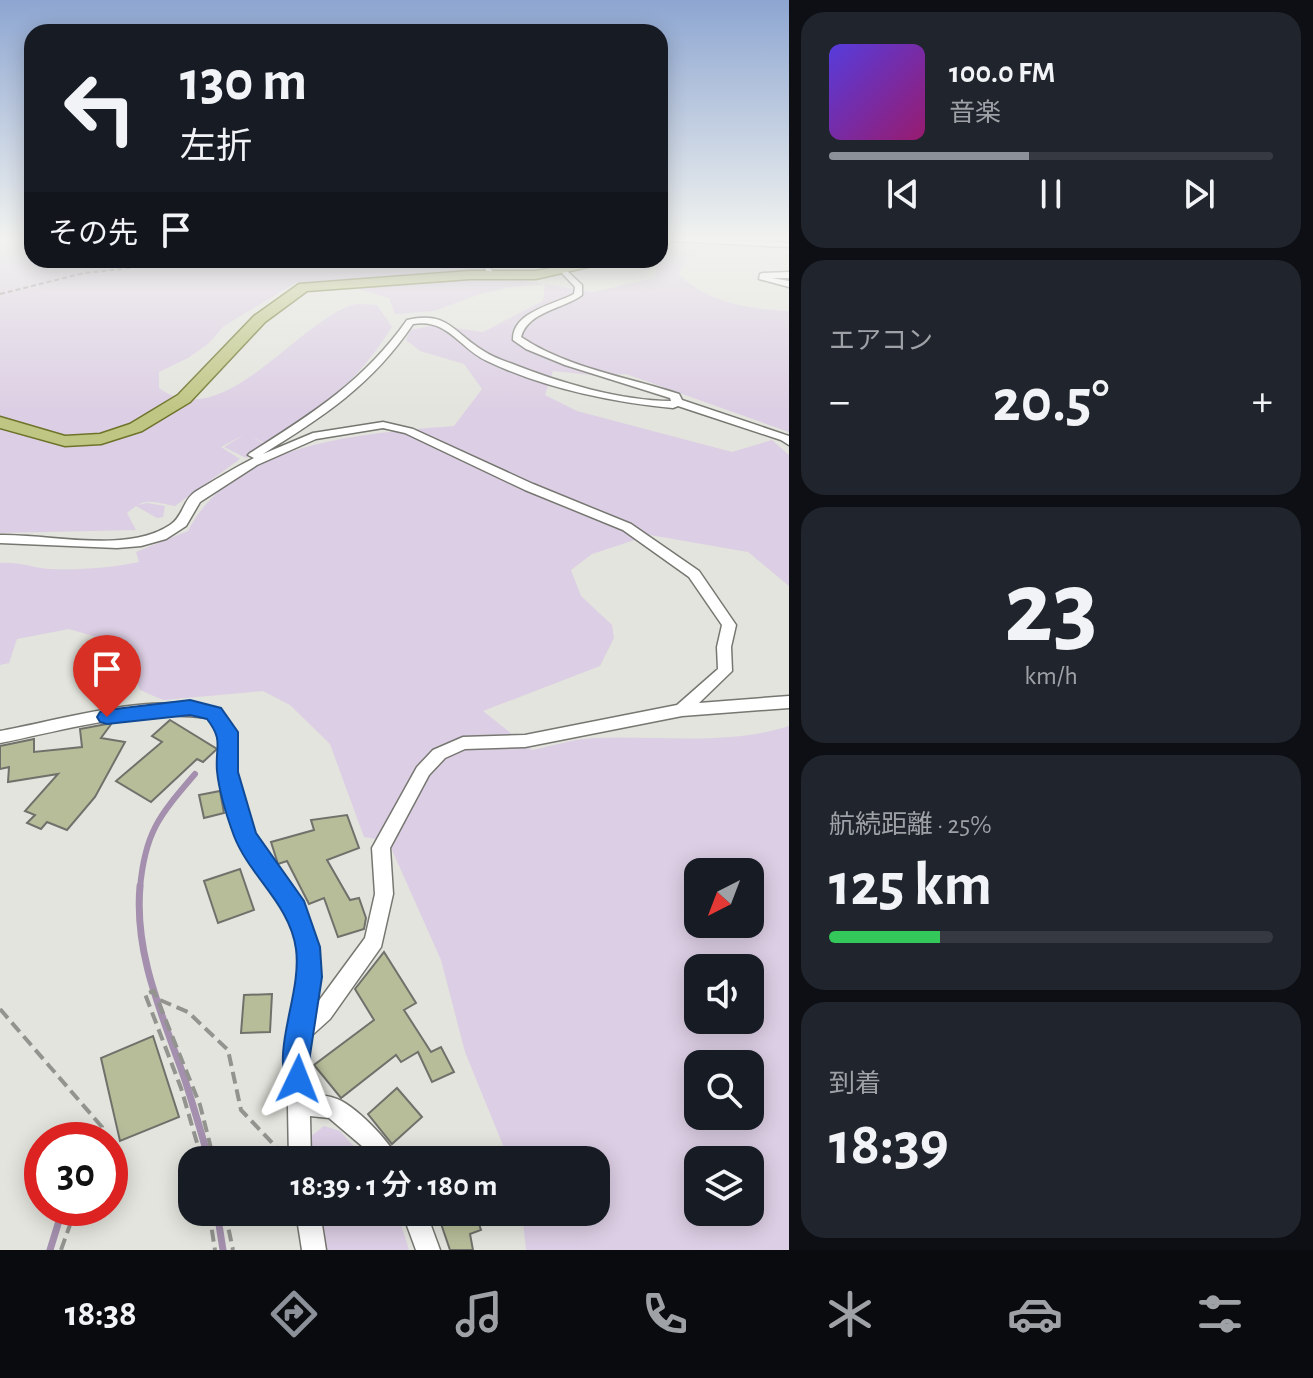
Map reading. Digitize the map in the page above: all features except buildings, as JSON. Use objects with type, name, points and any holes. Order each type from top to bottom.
[{"type":"main road","points":[[0,422],[63,441],[110,438],[144,423],[177,403],[198,386],[242,334],[288,296]]},
{"type":"street","points":[[575,296],[529,318],[520,325],[516,338],[526,347],[558,359],[675,396],[677,402]]},
{"type":"street","points":[[0,539],[119,544],[161,537],[180,525],[193,501],[214,481],[352,391],[392,352],[410,322],[416,320],[446,323],[475,351],[515,368],[643,402],[673,405],[677,402],[785,438],[789,442]]},
{"type":"street","points":[[193,501],[253,463],[313,436],[383,425],[409,431],[529,487],[627,527],[694,574],[729,625],[724,647],[725,671],[682,710]]},
{"type":"street","points":[[301,1032],[323,1012],[374,941],[384,894],[381,848],[423,771],[439,754],[463,743],[525,741],[682,710],[789,702]]},
{"type":"street","points":[[0,737],[107,717],[190,707],[214,713],[228,732],[228,772],[245,836],[295,909],[308,947],[310,977],[297,1055],[300,1146]]},
{"type":"street","points":[[299,1104],[333,1108],[376,1146]]},
{"type":"street","points":[[310,1226],[314,1250]]},
{"type":"street","points":[[419,1226],[428,1250]]},
{"type":"path","points":[[198,1146],[145,994],[154,991],[200,1105],[210,1146]]},
{"type":"path","points":[[160,1000],[188,1012],[228,1050],[241,1110],[275,1146]]},
{"type":"path","points":[[0,1009],[98,1122]]},
{"type":"path","points":[[188,1112],[200,1105]]},
{"type":"path","points":[[61,1250],[70,1226]]},
{"type":"path","points":[[211,1226],[215,1250]]},
{"type":"path","points":[[228,1226],[233,1250]]},
{"type":"shaded area","points":[[0,296],[273,296],[224,326],[208,344],[188,358],[159,372],[159,388],[183,399],[208,398],[233,387],[330,316],[352,305],[377,305],[392,327],[351,380],[267,444],[252,437],[266,445],[246,458],[224,447],[245,434],[221,447],[240,459],[175,506],[150,502],[138,505],[165,506],[163,517],[157,518],[136,506],[127,513],[136,530],[0,533]]},
{"type":"shaded area","points":[[383,296],[474,296],[434,311],[395,314],[389,298]]},
{"type":"shaded area","points":[[544,296],[712,296],[760,309],[789,311],[789,432],[626,374],[599,376],[553,371],[545,395],[577,411],[732,452],[772,440],[789,455],[789,586],[748,552],[650,535],[592,554],[571,570],[581,596],[612,625],[614,638],[600,666],[483,711],[532,750],[585,739],[717,738],[789,726],[789,1250],[526,1250],[523,1226],[610,1226],[610,1146],[503,1146],[465,1052],[441,960],[388,841],[364,837],[330,744],[290,705],[263,691],[163,700],[140,690],[121,644],[69,629],[17,639],[9,663],[0,665],[0,563],[73,569],[139,562],[136,552],[188,531],[209,501],[237,478],[269,460],[305,447],[343,439],[454,426],[482,389],[464,364],[420,351],[406,340],[410,330],[435,325],[483,332],[543,301]]},
{"type":"shaded area","points":[[324,1126],[340,1131],[353,1146],[310,1146],[310,1137]]},
{"type":"shaded area","points":[[319,1226],[401,1226],[409,1250],[325,1250]]},
{"type":"waterway","points":[[140,888],[150,838],[163,814],[195,774]]},
{"type":"waterway","points":[[140,886],[139,911],[145,960],[205,1146]]},
{"type":"waterway","points":[[50,1250],[57,1226]]},
{"type":"waterway","points":[[219,1226],[223,1250]]},
{"type":"route","points":[[107,717],[190,707],[214,713],[228,732],[228,772],[245,836],[295,909],[308,947],[310,977],[297,1055],[298,1079]]}]
